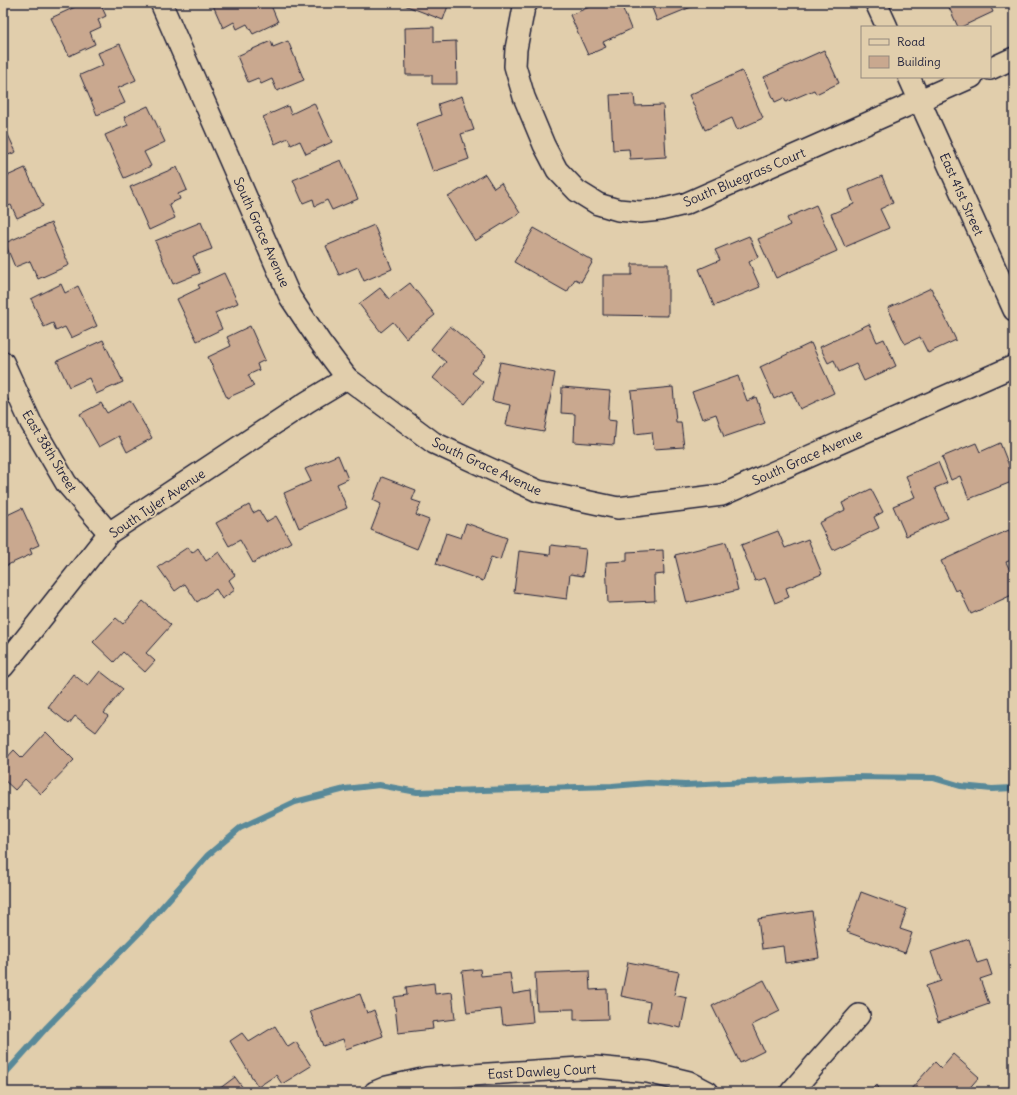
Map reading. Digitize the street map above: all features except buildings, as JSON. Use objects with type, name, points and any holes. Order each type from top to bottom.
[{"type":"street","name":"South Grace Avenue","points":[[161,3],[290,297],[320,342],[347,378],[434,442],[538,491],[618,508],[722,495],[1014,366]]},
{"type":"street","name":"South Bluegrass Court","points":[[526,3],[524,7],[514,66],[524,97],[544,145],[558,170],[577,190],[598,204],[618,210],[640,212],[660,210],[685,204],[970,78]]},
{"type":"street","points":[[876,3],[887,26]]},
{"type":"street","points":[[991,69],[1014,58]]},
{"type":"street","name":"East 41st Street","points":[[909,78],[1014,310]]},
{"type":"street","name":"East 38th Street","points":[[3,362],[31,423],[66,483],[109,533]]},
{"type":"street","name":"South Tyler Avenue","points":[[3,667],[109,533],[307,402],[347,378]]},
{"type":"street","points":[[791,1092],[859,1015]]},
{"type":"street","name":"East Dawley Court","points":[[375,1092],[387,1087],[427,1078],[596,1067],[648,1072],[689,1082],[708,1092]]},
{"type":"waterway","points":[[3,1076],[47,1027],[140,932],[208,855],[240,828],[295,802],[345,789],[379,785],[417,792],[612,786],[648,783],[685,785],[850,777],[934,778],[961,786],[992,789],[1014,788]]}]
